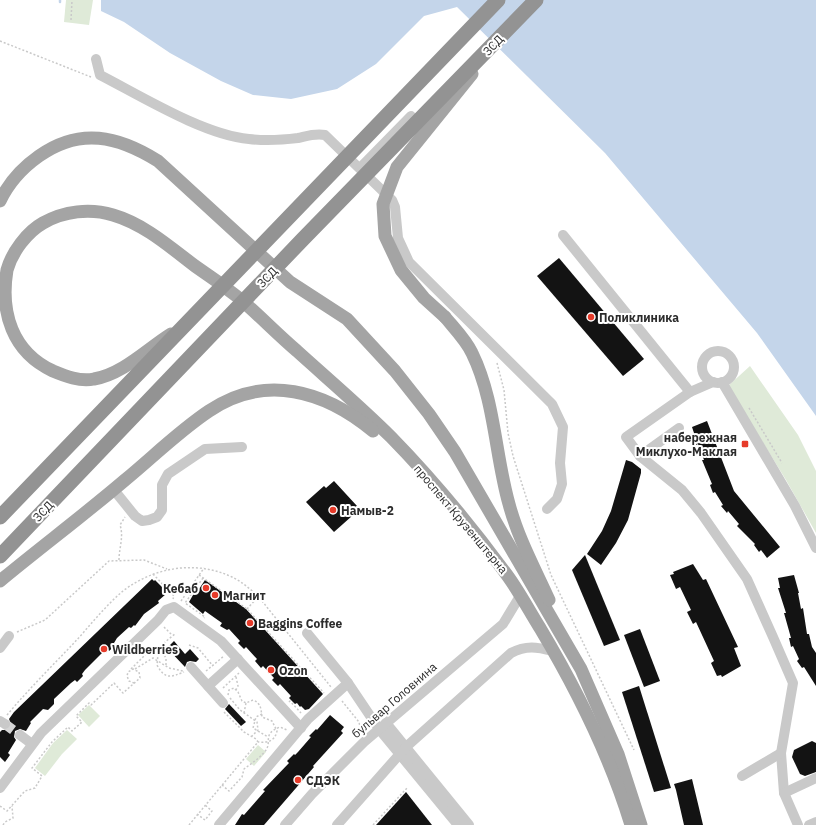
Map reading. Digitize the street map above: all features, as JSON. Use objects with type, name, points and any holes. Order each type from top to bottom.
[{"type":"highway","points":[[0,518],[498,0]]},
{"type":"highway","name":"ЗСД","points":[[0,556],[308,233],[501,38],[536,0]]},
{"type":"main road","points":[[501,38],[397,167],[383,204],[385,236],[401,270],[424,298],[445,317],[472,352],[489,401],[501,475],[509,506],[524,546],[581,669]]},
{"type":"main road","name":"проспект Крузенштерна","points":[[2,197],[17,174],[27,164],[55,146],[83,137],[117,141],[132,147],[158,162],[290,282],[347,319],[413,392],[455,452],[581,669],[618,754],[641,825]]},
{"type":"main road","name":"проспект Крузенштерна","points":[[183,326],[151,347],[136,359],[112,373],[93,380],[66,377],[43,366],[27,354],[16,340],[9,324],[3,291],[8,265],[18,248],[38,226],[58,216],[88,210],[111,214],[134,222],[239,298],[391,438],[459,513],[506,574],[566,673],[608,759],[632,825]]},
{"type":"main road","points":[[0,581],[114,490],[210,410],[243,395],[267,390],[288,391],[321,398],[348,412],[387,442],[459,513]]},
{"type":"street","points":[[96,59],[100,75],[199,124],[232,136],[247,139],[284,140],[318,133],[325,135],[360,168],[392,200],[395,207],[398,238],[409,262],[552,404],[563,427],[560,463],[562,484],[557,499],[547,509]]},
{"type":"street","points":[[360,168],[411,116]]},
{"type":"street","points":[[563,236],[690,392]]},
{"type":"street","points":[[798,825],[784,793],[781,753],[793,683],[747,579],[701,513],[682,490],[640,456],[626,438],[690,392],[717,382],[795,506],[816,548]]},
{"type":"street","points":[[640,456],[679,428]]},
{"type":"street","points":[[114,490],[130,511],[142,520],[157,517],[162,510],[162,485],[168,474],[205,449],[242,447]]},
{"type":"street","name":"бульвар Головнина","points":[[285,825],[317,789],[383,726],[503,624],[520,596]]},
{"type":"street","points":[[0,788],[41,733],[158,620],[166,610],[174,607],[221,640],[298,732]]},
{"type":"street","points":[[307,634],[403,750],[469,825]]},
{"type":"street","points":[[0,648],[9,636]]},
{"type":"street","points":[[337,825],[403,750],[513,652],[522,647],[536,647],[553,651]]},
{"type":"street","points":[[208,686],[238,659]]},
{"type":"street","points":[[188,671],[208,686],[222,705]]},
{"type":"street","points":[[219,825],[331,694],[348,683]]},
{"type":"street","points":[[20,735],[32,744]]},
{"type":"street","points":[[403,750],[458,825]]},
{"type":"street","points":[[742,776],[781,753]]},
{"type":"street","points":[[784,793],[816,778]]},
{"type":"street","points":[[809,825],[816,822]]},
{"type":"path","points":[[71,20],[72,0]]},
{"type":"path","points":[[0,41],[93,78]]},
{"type":"path","points":[[495,359],[500,369],[504,390],[512,456],[551,575],[634,750]]},
{"type":"path","points":[[747,407],[782,463]]},
{"type":"path","points":[[119,560],[119,545],[123,532],[120,525],[122,519],[130,511]]},
{"type":"path","points":[[9,636],[45,620],[109,560],[144,560],[169,569]]},
{"type":"path","points":[[177,608],[204,568]]},
{"type":"path","points":[[2,722],[123,592],[153,574],[169,569],[204,568],[218,571],[233,577],[258,596],[331,694]]},
{"type":"path","points":[[153,574],[174,596],[173,598]]},
{"type":"path","points":[[199,575],[247,609],[358,722],[360,727]]},
{"type":"path","points":[[203,578],[185,603],[204,617]]},
{"type":"path","points":[[247,609],[258,596]]},
{"type":"path","points":[[158,620],[172,635]]},
{"type":"path","points":[[166,665],[166,658],[161,650],[172,635],[176,633]]},
{"type":"path","points":[[189,645],[198,648],[213,666]]},
{"type":"path","points":[[134,683],[127,679],[127,674],[151,649],[158,654],[157,665],[166,675],[173,677],[188,671]]},
{"type":"path","points":[[204,671],[208,671],[230,651]]},
{"type":"path","points":[[130,670],[141,667],[151,658],[158,659],[166,665],[188,671]]},
{"type":"path","points":[[245,668],[220,691],[220,695],[224,699],[222,705],[244,732],[252,736],[258,742],[268,742],[276,736],[277,728],[272,722],[264,718],[260,705],[253,700],[246,703]]},
{"type":"path","points":[[0,806],[7,811],[25,791],[33,789],[37,786],[42,776],[32,768],[52,742],[68,727],[72,731],[82,722],[76,716],[89,703],[91,704],[114,683],[123,693],[138,680],[140,675],[135,669]]},
{"type":"path","points":[[236,676],[238,681],[236,690],[241,700],[246,703]]},
{"type":"path","points":[[236,690],[231,689],[228,695],[244,713],[258,725],[257,732],[252,736]]},
{"type":"path","points":[[290,701],[301,713],[307,714]]},
{"type":"path","points":[[244,713],[246,703]]},
{"type":"path","points":[[262,714],[258,715],[254,720],[253,728],[257,732],[268,737]]},
{"type":"path","points":[[222,785],[229,791],[242,777],[244,769],[267,749],[268,737],[277,728],[298,732]]},
{"type":"path","points":[[189,825],[258,742]]},
{"type":"path","points":[[374,825],[407,788]]},
{"type":"path","points":[[3,825],[4,822],[13,818],[12,805]]},
{"type":"path","points":[[197,814],[205,820],[212,811],[205,805]]},
{"type":"green space","points":[[66,0],[93,0],[89,25],[64,22]]},
{"type":"green space","points":[[750,366],[798,435],[816,471],[816,533],[786,480],[728,386]]},
{"type":"green space","points":[[89,705],[100,716],[89,727],[78,715]]},
{"type":"green space","points":[[67,730],[77,739],[62,754],[45,776],[35,768],[53,743]]},
{"type":"green space","points":[[258,745],[266,752],[254,766],[246,759]]},
{"type":"water","points":[[101,0],[816,0],[816,416],[757,333],[605,153],[457,7],[424,16],[376,64],[337,89],[291,99],[253,95],[221,81],[170,53],[124,22],[101,11]]},
{"type":"building","name":"Поликлиника","points":[[559,258],[644,359],[623,376],[537,276]]},
{"type":"building","points":[[707,421],[734,491],[780,547],[767,558],[761,550],[759,552],[754,545],[755,544],[737,526],[739,524],[728,511],[727,513],[721,506],[723,505],[715,492],[713,493],[710,485],[712,484],[702,460],[704,460],[698,444],[696,445],[693,437],[695,436],[692,427]]},
{"type":"building","points":[[626,460],[632,462],[641,469],[641,473],[628,520],[616,543],[601,565],[587,554],[602,531],[611,511]]},
{"type":"building","name":"Намыв-2","points":[[334,481],[357,506],[350,513],[352,516],[334,532],[306,502],[324,486],[326,488]]},
{"type":"building","points":[[585,555],[620,640],[604,646],[572,570]]},
{"type":"building","points":[[693,564],[703,580],[706,579],[738,647],[734,648],[741,666],[722,677],[721,675],[717,676],[711,663],[714,661],[696,622],[693,624],[687,612],[691,610],[680,587],[676,589],[670,575],[674,574],[673,572]]},
{"type":"building","points":[[794,575],[799,593],[801,609],[803,608],[807,634],[809,634],[812,647],[816,653],[816,686],[804,667],[802,668],[797,661],[799,659],[793,646],[791,647],[789,638],[791,638],[784,613],[786,613],[778,588],[780,588],[778,578]]},
{"type":"building","points":[[152,579],[166,591],[166,594],[158,601],[159,603],[144,614],[135,626],[134,625],[131,628],[129,627],[117,638],[114,643],[116,645],[109,651],[108,649],[103,652],[85,670],[82,674],[83,676],[77,682],[75,680],[54,699],[54,704],[48,710],[43,709],[30,722],[31,723],[26,731],[20,729],[15,731],[14,737],[16,740],[8,753],[10,755],[5,762],[0,757],[0,732],[10,728],[11,724],[9,719],[14,712]]},
{"type":"building","points":[[205,580],[246,609],[323,694],[309,709],[305,710],[289,698],[291,696],[280,684],[278,686],[272,680],[274,678],[263,666],[261,668],[255,661],[257,659],[246,647],[244,649],[238,643],[240,641],[229,629],[227,630],[220,626],[222,623],[205,611],[203,614],[189,602],[197,588],[199,589]]},
{"type":"building","points":[[640,629],[660,681],[644,687],[624,635]]},
{"type":"building","points":[[174,641],[185,654],[190,649],[199,659],[196,662],[187,662],[185,667],[167,648]]},
{"type":"building","points":[[639,686],[671,788],[654,792],[622,692]]},
{"type":"building","points":[[229,704],[246,722],[241,726],[225,709]]},
{"type":"building","points":[[330,715],[344,727],[341,731],[343,733],[313,766],[314,767],[296,788],[264,825],[235,825],[242,814],[244,815],[265,791],[263,790],[289,763],[287,761],[298,752],[311,737],[309,736],[316,729],[317,730]]},
{"type":"building","points":[[812,741],[816,743],[816,772],[805,776],[800,774],[792,757],[794,750]]},
{"type":"building","points":[[692,779],[703,825],[684,825],[674,784]]},
{"type":"building","points":[[406,792],[432,825],[376,825]]},
{"type":"tunnel","points":[[5,724],[20,735]]},
{"type":"place","name":"Поликлиника","points":[[591,317]]},
{"type":"place","name":"набережная Миклухо-Маклая","points":[[745,444]]},
{"type":"place","name":"Намыв-2","points":[[333,510]]},
{"type":"place","name":"Кебаб","points":[[206,588]]},
{"type":"place","name":"Магнит","points":[[215,595]]},
{"type":"place","name":"Baggins Coffee","points":[[250,623]]},
{"type":"place","name":"Wildberries","points":[[104,649]]},
{"type":"place","name":"Ozon","points":[[271,670]]},
{"type":"place","name":"СДЭК","points":[[298,780]]}]
